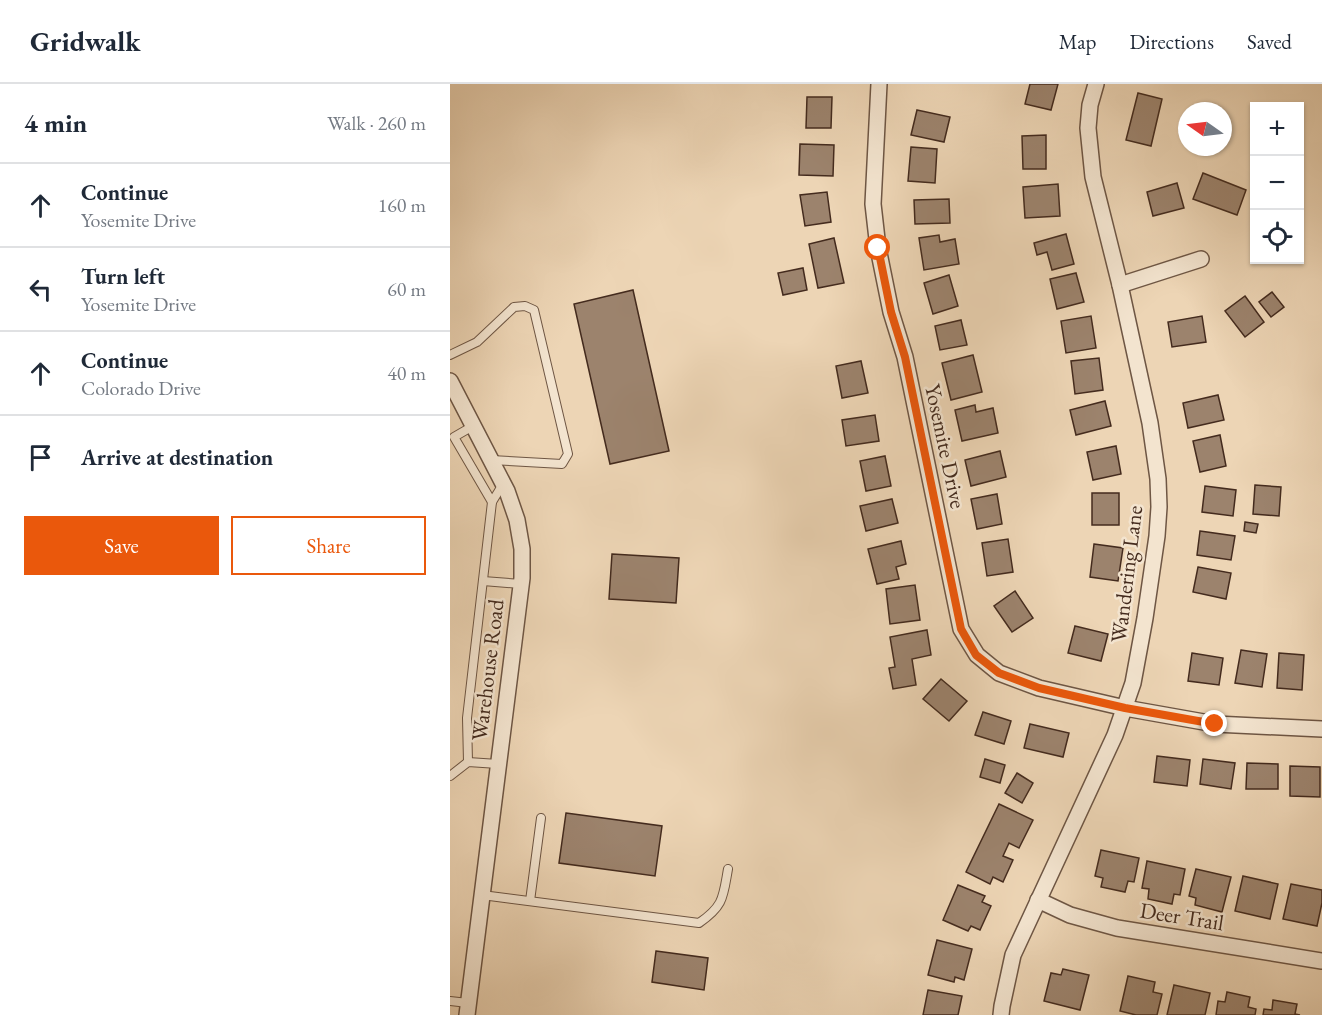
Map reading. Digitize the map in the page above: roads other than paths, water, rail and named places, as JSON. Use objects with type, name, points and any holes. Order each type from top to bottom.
[{"type":"street","name":"Yosemite Drive","points":[[879,84],[873,204],[878,248],[891,312],[905,357],[961,629],[976,655],[999,673],[1039,688],[1125,708],[1215,724],[1322,729]]},
{"type":"street","name":"Wandering Lane","points":[[1001,1015],[1014,955],[1115,735],[1125,708],[1133,683],[1157,536],[1158,479],[1150,423],[1120,285],[1093,177],[1088,128],[1090,105],[1096,84]]},
{"type":"street","points":[[1120,285],[1201,260]]},
{"type":"street","name":"Warehouse Road","points":[[450,381],[503,484],[517,520],[522,549],[521,584],[467,1009]]},
{"type":"street","name":"Deer Trail","points":[[1038,900],[1070,915],[1117,928],[1322,961]]},
{"type":"lane","points":[[450,354],[477,342],[514,308],[525,306],[534,310],[568,454],[562,464],[491,460]]},
{"type":"lane","points":[[473,426],[452,437],[492,502]]},
{"type":"lane","points":[[468,762],[467,718],[492,502],[503,484]]},
{"type":"lane","points":[[483,581],[521,584]]},
{"type":"lane","points":[[450,776],[468,762],[498,764]]},
{"type":"lane","points":[[530,902],[541,818]]},
{"type":"lane","points":[[482,895],[699,923],[711,915],[722,901],[728,869]]},
{"type":"lane","points":[[450,1001],[467,1009]]}]
